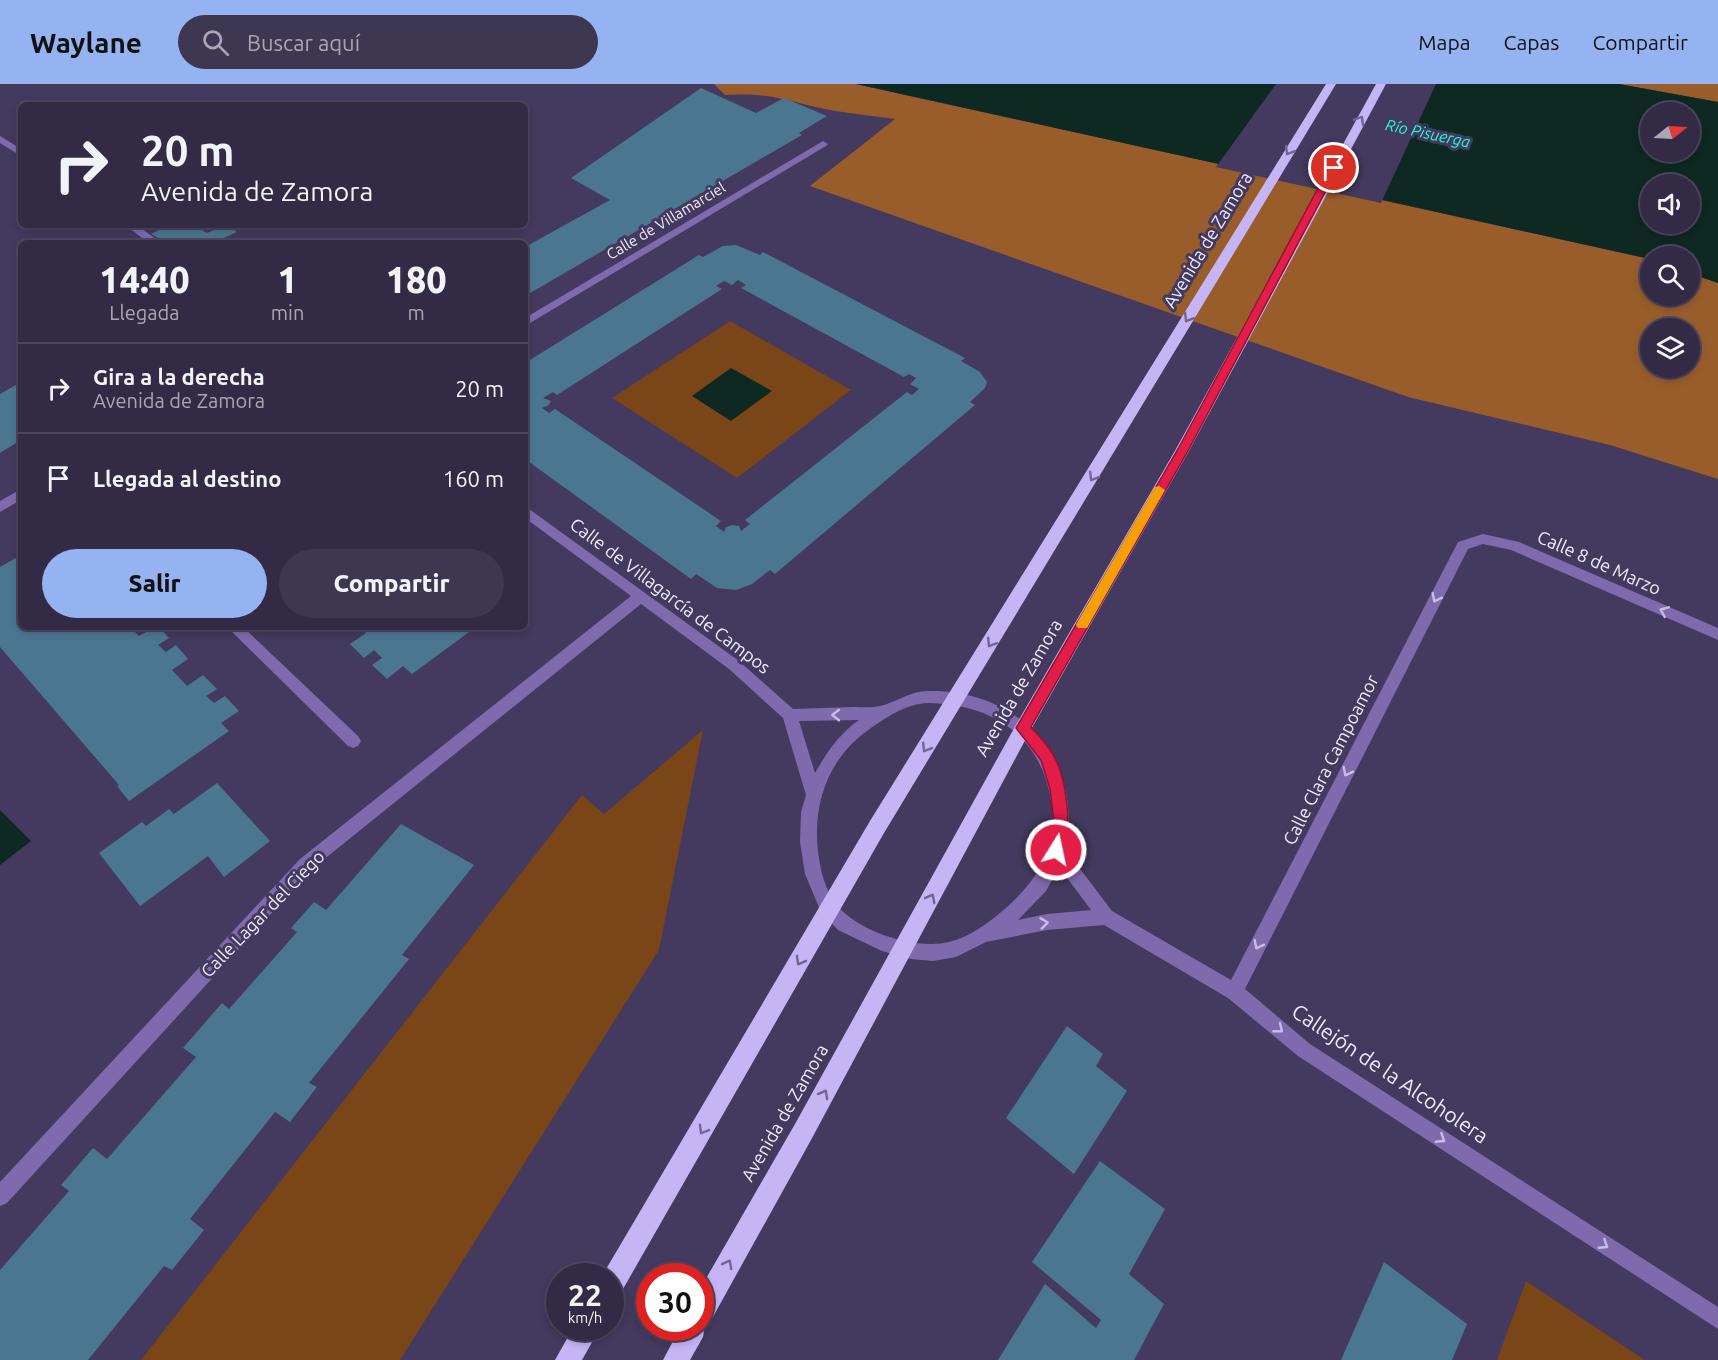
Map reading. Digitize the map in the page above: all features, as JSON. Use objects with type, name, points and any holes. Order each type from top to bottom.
[{"type":"highway","name":"Avenida de Zamora","points":[[624,1263],[829,910],[1331,84]]},
{"type":"highway","name":"Avenida de Zamora","points":[[714,1290],[1023,728],[1183,449],[1381,84]]},
{"type":"highway","points":[[568,1360],[579,1341]]},
{"type":"highway","points":[[676,1360],[687,1341]]},
{"type":"street","points":[[0,139],[18,151]]},
{"type":"street","name":"Calle de Villamarciel","points":[[528,320],[823,144]]},
{"type":"street","points":[[134,228],[152,240]]},
{"type":"street","points":[[0,507],[18,496]]},
{"type":"street","name":"Calle de Villagarcía de Campos","points":[[528,513],[734,665],[790,715]]},
{"type":"street","name":"Calle 8 de Marzo","points":[[1463,546],[1483,539],[1514,546],[1718,634]]},
{"type":"street","name":"Calle Clara Campoamor","points":[[1234,992],[1463,546]]},
{"type":"street","name":"Calle Lagar del Ciego","points":[[0,1196],[306,864],[641,596]]},
{"type":"street","points":[[237,630],[352,741]]},
{"type":"street","points":[[987,934],[1015,912],[1041,884],[1056,850],[1062,821],[1057,789],[1047,757],[1023,728],[990,707],[957,698],[914,699],[859,726],[837,748],[812,791],[807,825],[808,852],[813,880],[829,910],[861,936],[903,949],[942,952],[987,934],[1030,924],[1106,917]]},
{"type":"street","points":[[812,791],[790,715],[844,716],[882,713]]},
{"type":"street","points":[[1056,850],[1106,917]]},
{"type":"street","name":"Callejón de la Alcoholera","points":[[1106,917],[1234,992],[1304,1050],[1718,1319]]},
{"type":"shaded area","points":[[714,84],[856,84],[1640,257],[1640,306],[1700,306],[1700,277],[1718,283],[1718,479],[1610,445],[1408,397],[810,186],[895,119],[746,94],[725,95]]},
{"type":"shaded area","points":[[1619,84],[1718,84],[1718,102]]},
{"type":"shaded area","points":[[730,321],[851,390],[737,478],[612,398]]},
{"type":"shaded area","points":[[703,730],[659,950],[400,1360],[141,1360],[582,795],[604,814]]},
{"type":"shaded area","points":[[1526,1281],[1645,1360],[1497,1360]]},
{"type":"water","name":"Río Pisuerga","points":[[856,84],[1619,84],[1718,102],[1718,283],[1700,277],[1700,246],[1640,246],[1640,257]]},
{"type":"water","points":[[731,368],[772,391],[731,421],[692,396]]},
{"type":"water","points":[[0,810],[31,841],[0,865]]},
{"type":"pier","points":[[1276,84],[1436,84],[1381,203],[1216,167]]},
{"type":"building","points":[[701,88],[756,113],[784,98],[827,116],[799,133],[802,135],[528,294],[528,245],[610,200],[571,178]]},
{"type":"building","points":[[162,228],[198,228],[207,233],[219,228],[231,228],[237,232],[219,240],[162,240],[151,234]]},
{"type":"building","points":[[736,245],[760,255],[763,252],[965,358],[961,361],[980,372],[987,382],[985,388],[970,402],[975,405],[775,574],[770,570],[752,584],[736,590],[717,588],[696,574],[691,579],[528,461],[528,361],[699,255],[703,257],[723,246]],"holes":[[[738,280],[746,285],[741,288],[904,377],[909,374],[916,378],[910,384],[919,389],[912,395],[907,392],[745,520],[750,524],[741,531],[739,526],[732,525],[726,527],[724,532],[716,526],[721,521],[555,409],[549,413],[542,408],[549,405],[551,401],[543,398],[553,392],[557,395],[722,289],[716,286],[724,281],[732,285]]]},
{"type":"building","points":[[18,384],[18,442],[0,453],[0,394]]},
{"type":"building","points":[[18,557],[18,630],[133,630],[139,636],[150,630],[162,630],[169,638],[158,645],[166,652],[176,645],[188,659],[172,670],[187,686],[203,675],[217,689],[206,696],[214,703],[225,696],[239,711],[221,723],[229,731],[129,801],[117,786],[119,785],[0,647],[0,567]]},
{"type":"building","points":[[362,630],[472,630],[412,674],[403,666],[387,679],[372,665],[382,658],[374,650],[364,658],[350,644],[366,633]]},
{"type":"building","points":[[217,783],[270,841],[224,877],[208,856],[140,906],[99,853],[142,822],[146,826],[169,809],[174,814]]},
{"type":"building","points":[[401,824],[474,865],[402,955],[409,959],[309,1083],[317,1087],[290,1122],[275,1112],[190,1219],[204,1230],[172,1270],[164,1266],[88,1360],[0,1360],[0,1270],[69,1191],[61,1185],[93,1148],[107,1159],[196,1057],[183,1048],[222,1003],[229,1009],[297,932],[291,928],[314,902],[326,910]]},
{"type":"building","points":[[1067,1026],[1103,1054],[1096,1066],[1127,1091],[1074,1174],[1006,1118]]},
{"type":"building","points":[[1100,1161],[1165,1209],[1129,1274],[1164,1304],[1134,1360],[998,1360],[1045,1284],[1096,1328],[1101,1320],[1032,1262]]},
{"type":"building","points":[[1384,1262],[1467,1324],[1452,1360],[1341,1360]]},
{"type":"slow traffic","points":[[1083,625],[1159,490]]},
{"type":"route","points":[[1056,850],[1062,821],[1057,789],[1047,757],[1023,728],[1183,449],[1334,168]]}]
